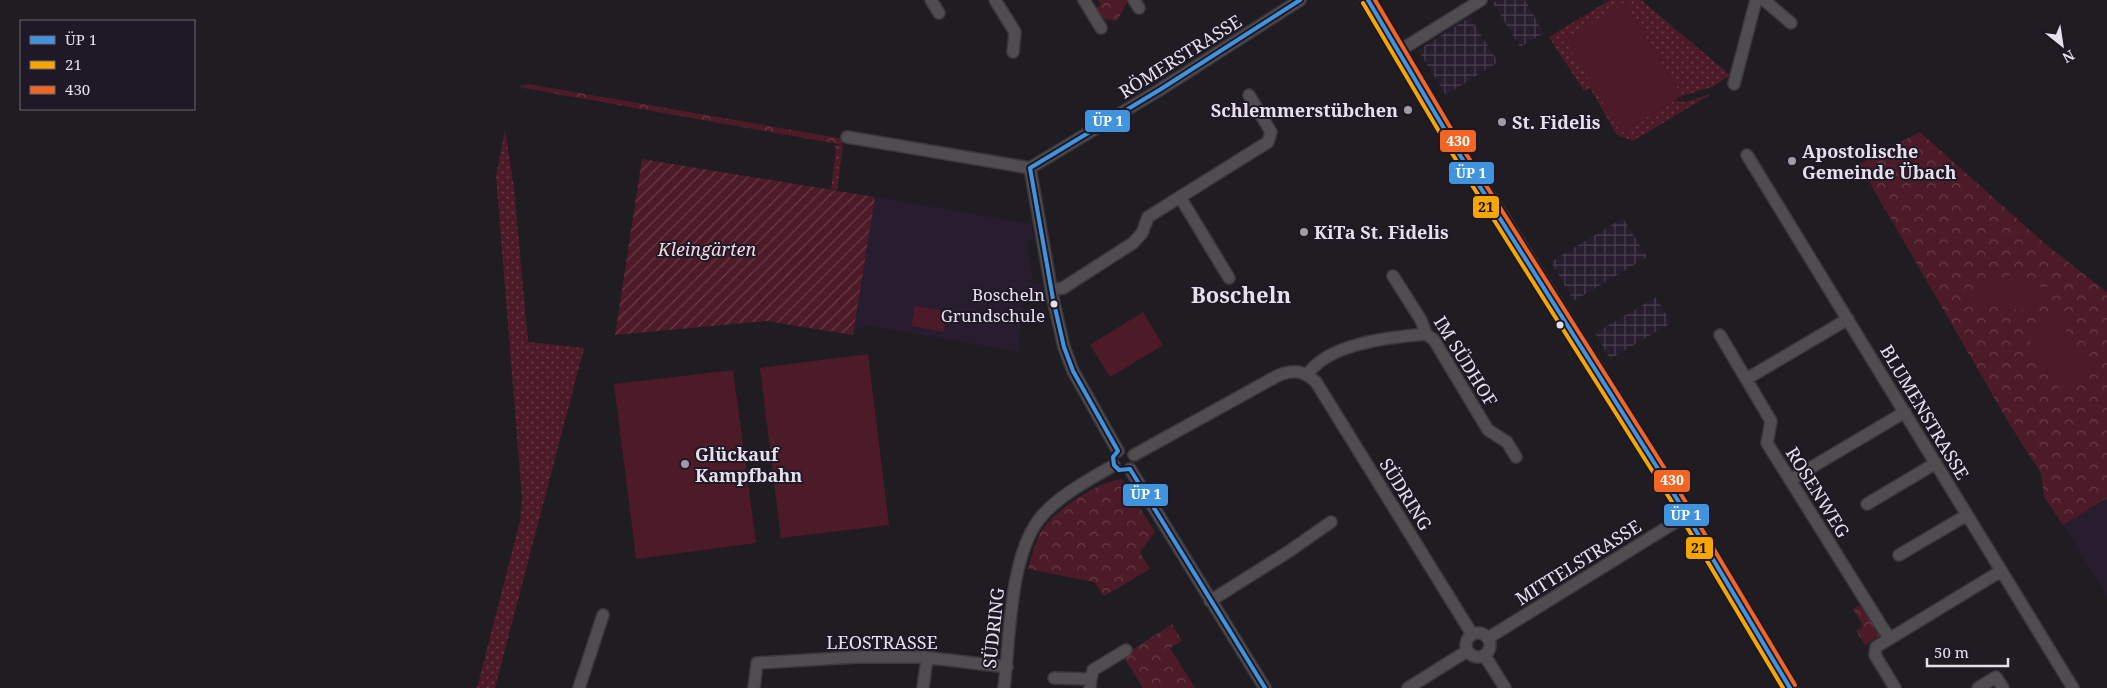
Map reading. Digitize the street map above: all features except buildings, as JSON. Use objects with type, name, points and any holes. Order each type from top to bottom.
[{"type":"main road","points":[[1368,0],[1458,152],[1501,217],[1687,515],[1790,688]]},
{"type":"street","points":[[931,0],[939,13]]},
{"type":"street","points":[[996,0],[1015,32],[1013,52]]},
{"type":"street","points":[[1084,0],[1101,28]]},
{"type":"street","name":"RÖMERSTRASSE","points":[[1030,168],[1160,89],[1300,0]]},
{"type":"street","points":[[1399,51],[1481,0]]},
{"type":"street","points":[[1734,84],[1756,0]]},
{"type":"street","points":[[1764,0],[1791,23]]},
{"type":"street","points":[[1051,290],[1064,288],[1133,243],[1142,233],[1148,217],[1268,142],[1271,132],[1249,95]]},
{"type":"street","points":[[847,137],[1030,168],[1060,332],[1073,371],[1118,451]]},
{"type":"street","name":"BLUMENSTRASSE","points":[[1747,155],[2073,688]]},
{"type":"street","points":[[1180,197],[1228,278]]},
{"type":"street","name":"IM SÜDHOF","points":[[1393,276],[1421,320],[1426,334],[1434,340],[1488,430],[1507,442],[1516,457]]},
{"type":"street","points":[[1748,378],[1848,319]]},
{"type":"street","points":[[1134,455],[1279,375],[1300,371],[1308,374],[1316,363],[1335,353],[1386,339],[1426,334]]},
{"type":"street","name":"ROSENWEG","points":[[1720,335],[1748,378],[1771,421],[1767,443],[1889,638]]},
{"type":"street","name":"SÜDRING","points":[[1308,374],[1316,382],[1472,634]]},
{"type":"street","points":[[1790,480],[1905,412]]},
{"type":"street","points":[[1125,449],[1134,455],[1135,463],[1130,469],[1119,470],[1114,465],[1114,457],[1118,451],[1125,449]]},
{"type":"street","points":[[1867,504],[1936,463]]},
{"type":"street","name":"SÜDRING","points":[[1004,688],[1017,574],[1034,528],[1055,503],[1114,465]]},
{"type":"street","points":[[1130,469],[1210,601],[1266,688]]},
{"type":"street","name":"MITTELSTRASSE","points":[[1488,638],[1687,515]]},
{"type":"street","points":[[1899,555],[1967,515]]},
{"type":"street","points":[[1210,601],[1291,550],[1331,522]]},
{"type":"street","points":[[1895,688],[1875,650],[1880,642],[2001,571]]},
{"type":"street","points":[[579,688],[603,615]]},
{"type":"street","points":[[1482,633],[1488,638],[1490,649],[1485,656],[1473,657],[1467,652],[1466,640],[1472,634],[1482,633]]},
{"type":"street","points":[[1054,678],[1091,684],[1093,670],[1126,650]]},
{"type":"street","points":[[1408,688],[1467,652]]},
{"type":"street","points":[[1485,656],[1505,688]]},
{"type":"street","name":"LEOSTRASSE","points":[[754,688],[757,663],[857,657],[927,658],[1006,667]]},
{"type":"street","points":[[923,688],[927,658]]},
{"type":"street","points":[[1978,688],[1996,677],[2003,688]]},
{"type":"shaded area","points":[[1498,0],[1525,0],[1544,33],[1520,47],[1493,3]]},
{"type":"shaded area","points":[[1470,17],[1498,62],[1446,95],[1418,50]]},
{"type":"shaded area","points":[[875,197],[1031,224],[1035,241],[1027,242],[1033,284],[1042,283],[1042,303],[1024,301],[1018,352],[867,325],[854,330]]},
{"type":"shaded area","points":[[1623,218],[1647,257],[1574,301],[1551,262]]},
{"type":"shaded area","points":[[1656,297],[1671,323],[1610,359],[1595,333]]},
{"type":"shaded area","points":[[2107,498],[2107,596],[2063,525]]},
{"type":"green space","points":[[1098,0],[1128,0],[1117,21],[1098,18],[1093,10],[1101,5]]},
{"type":"green space","points":[[1610,0],[1641,0],[1730,75],[1712,87],[1682,96],[1625,2],[1621,133],[1674,101],[1686,102],[1713,93],[1633,141],[1617,135],[1590,88],[1584,91],[1549,37]]},
{"type":"green space","points":[[1625,2],[1682,96],[1621,133],[1564,39]]},
{"type":"green space","points":[[528,84],[844,139],[843,145],[518,87]]},
{"type":"green space","points":[[505,130],[514,188],[528,342],[584,348],[495,688],[477,688],[520,521],[522,498],[496,176]]},
{"type":"green space","points":[[1920,132],[2049,247],[2107,292],[2107,498],[2063,525],[2044,497],[2041,473],[2010,425],[1859,164]]},
{"type":"green space","points":[[833,145],[843,146],[837,190],[831,189],[836,149]]},
{"type":"green space","name":"Kleingärten","points":[[642,159],[875,197],[853,335],[767,321],[615,335]]},
{"type":"green space","points":[[2015,272],[2021,274],[2033,287],[2063,287],[2062,292],[2029,308],[2019,310],[1966,301],[1964,298]]},
{"type":"green space","points":[[915,306],[947,311],[944,332],[911,326]]},
{"type":"green space","points":[[2054,311],[2092,372],[2061,391],[2023,330]]},
{"type":"green space","points":[[1143,312],[1163,345],[1110,377],[1090,345]]},
{"type":"green space","name":"Glückauf Kampfbahn","points":[[868,354],[889,525],[781,538],[760,368]]},
{"type":"green space","name":"Glückauf Kampfbahn","points":[[733,370],[756,543],[636,559],[614,384]]},
{"type":"green space","points":[[1122,479],[1155,532],[1140,552],[1150,569],[1104,596],[1094,582],[1028,569],[1040,534],[1048,522],[1067,505],[1089,491],[1112,481]]},
{"type":"green space","points":[[1859,606],[1867,609],[1882,634],[1865,645],[1856,631],[1863,626],[1853,609]]},
{"type":"green space","points":[[1172,624],[1182,641],[1170,648],[1195,688],[1143,688],[1123,656]]},
{"type":"transit line","points":[[1265,688],[1130,469],[1119,470],[1114,465],[1113,457],[1118,451],[1073,371],[1064,347],[1053,299],[1030,168],[1161,89],[1300,0]]},
{"type":"transit line","points":[[1368,0],[1458,152],[1677,499],[1790,688]]},
{"type":"transit line","name":"430","points":[[1375,0],[1463,149],[1682,496],[1795,685]]},
{"type":"transit line","name":"21","points":[[1363,3],[1453,155],[1672,502],[1783,688]]},
{"type":"place","name":"Schlemmerstübchen","points":[[1408,110]]},
{"type":"place","name":"St. Fidelis","points":[[1502,122]]},
{"type":"place","name":"Apostolische Gemeinde Übach","points":[[1792,161]]},
{"type":"place","name":"KiTa St. Fidelis","points":[[1304,232]]},
{"type":"place","name":"Boscheln Grundschule","points":[[1054,304]]},
{"type":"place","name":"Glückauf Kampfbahn","points":[[685,464]]},
{"type":"district","name":"Boscheln","points":[[1241,294]]}]
